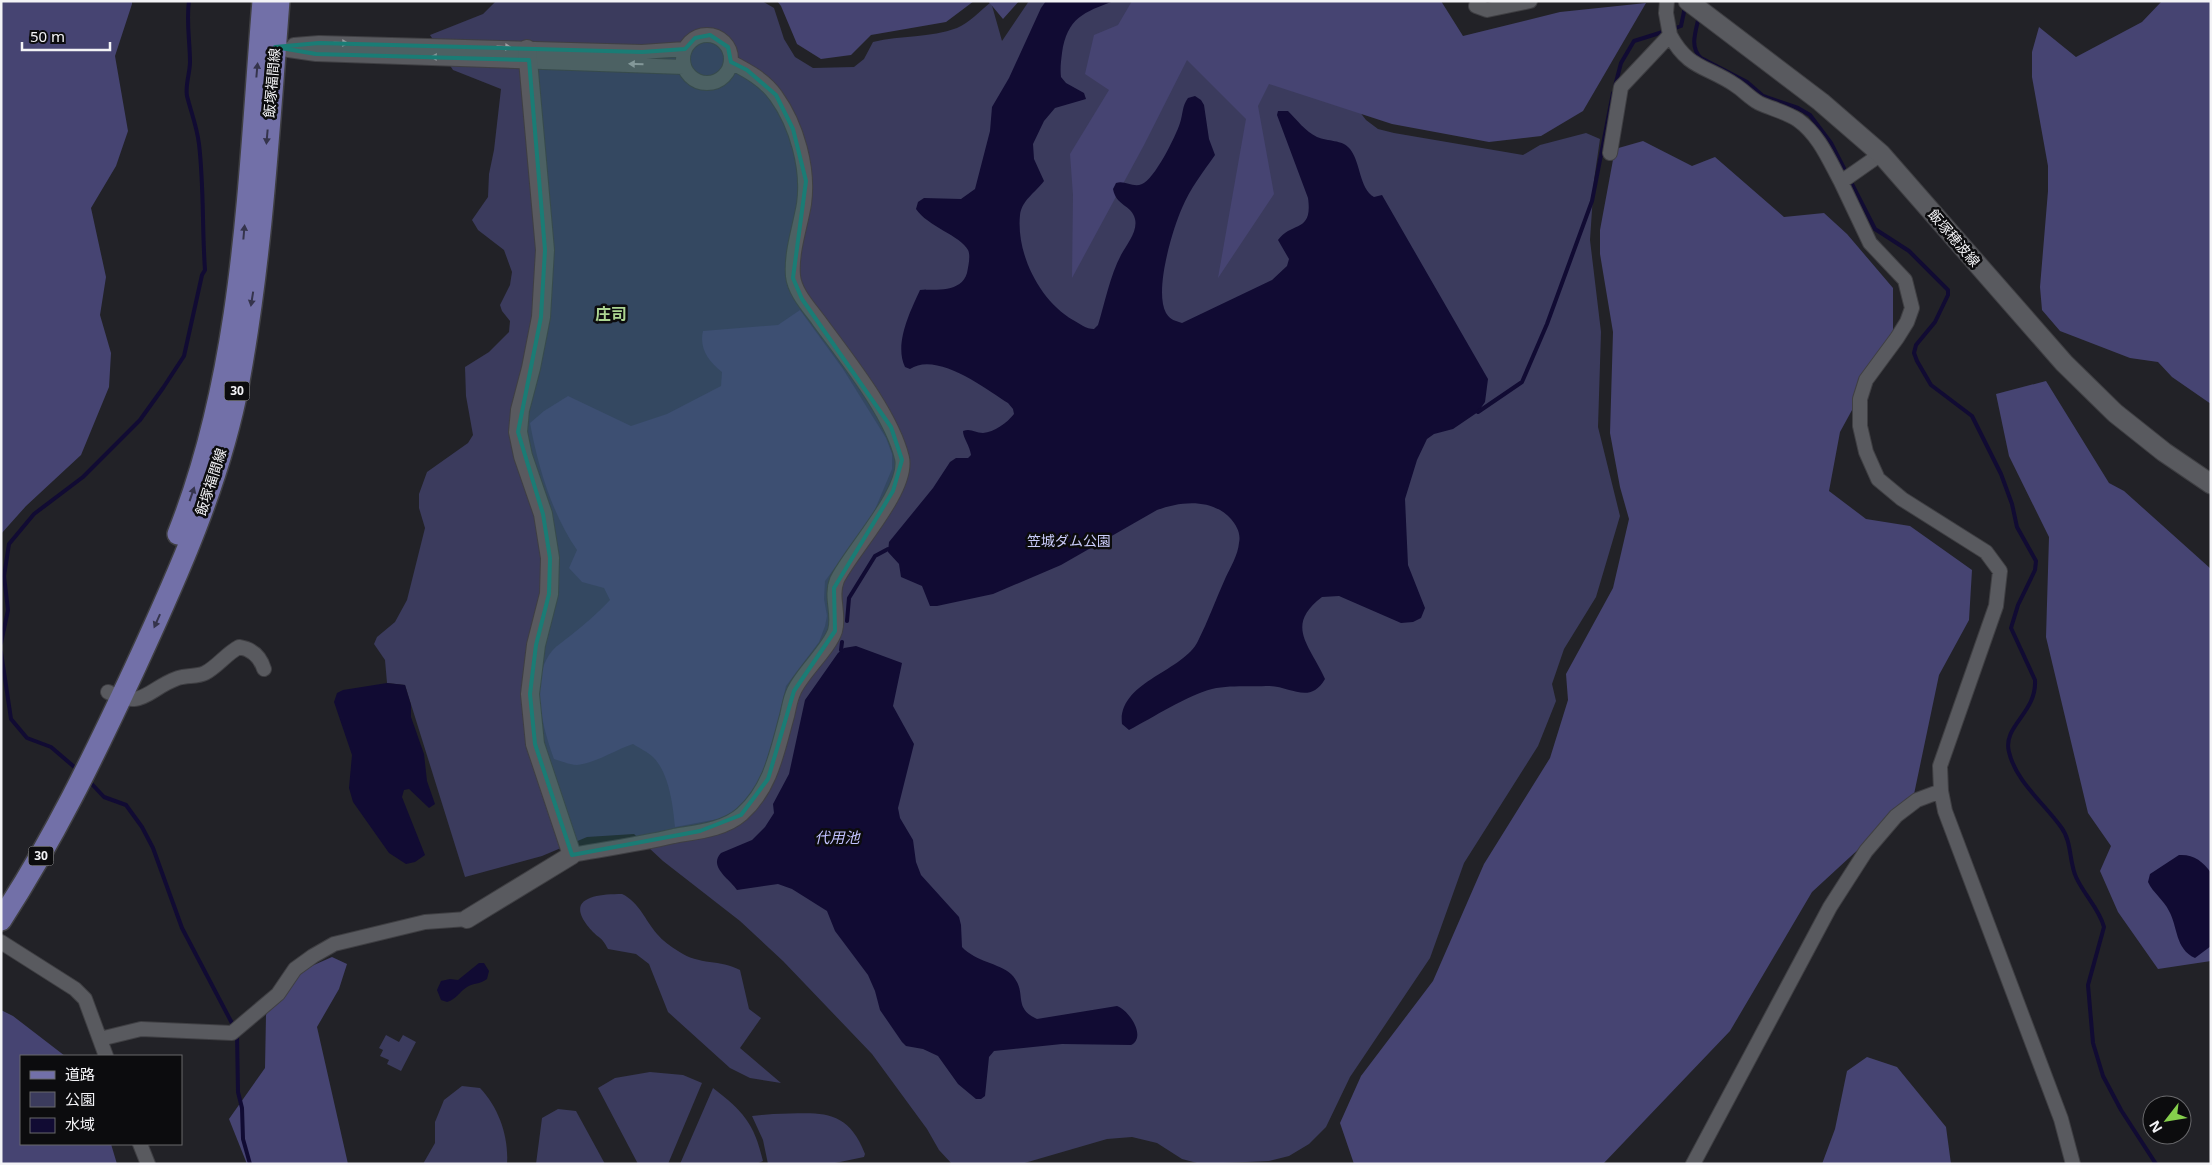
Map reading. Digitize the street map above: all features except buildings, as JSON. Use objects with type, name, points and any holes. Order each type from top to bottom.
[{"type":"main road","name":"飯塚福間線","points":[[1,920],[27,880],[114,696],[157,621],[211,490],[239,382],[255,278],[267,47],[263,1]]},
{"type":"main road","name":"飯塚福間線","points":[[267,47],[279,1]]},
{"type":"main road","name":"飯塚穂波線","points":[[1688,1],[1821,102],[1881,154],[2064,363],[2114,413],[2164,452],[2211,484]]},
{"type":"main road","name":"飯塚福間線","points":[[1,895],[50,814],[72,785]]},
{"type":"street","points":[[1476,6],[1487,10],[1530,1]]},
{"type":"street","points":[[1667,1],[1666,13],[1670,35],[1683,55],[1697,66],[1734,84],[1758,102],[1780,110],[1798,120],[1820,144],[1841,182],[1870,243],[1905,280],[1912,308],[1907,322],[1866,380],[1860,399],[1860,426],[1866,452],[1878,479],[1902,499],[1986,552],[2000,571],[1996,606],[1940,766],[1941,790],[1945,811],[2061,1119],[2073,1164]]},
{"type":"street","points":[[710,35],[717,37],[728,47],[731,62],[729,69],[720,79],[708,83],[695,79],[689,75],[684,67],[683,57],[685,49],[695,38],[710,35]]},
{"type":"street","points":[[1610,154],[1621,87],[1670,35]]},
{"type":"street","points":[[267,47],[316,54],[528,55],[685,49]]},
{"type":"street","points":[[528,55],[684,67]]},
{"type":"street","points":[[528,55],[545,250],[541,317],[532,368],[520,410],[518,432],[523,456],[543,514],[550,558],[549,594],[536,645],[530,694],[535,744],[572,854]]},
{"type":"street","points":[[100,1039],[141,1029],[232,1033],[278,994],[295,969],[334,944],[425,922],[467,919],[572,854],[632,846],[722,826],[741,815],[757,798],[768,779],[777,756],[794,691],[834,631],[834,588],[844,566],[880,516],[902,470],[902,460],[891,427],[863,383],[802,299],[793,278],[795,247],[806,181],[793,129],[786,112],[770,89],[748,70],[731,62]]},
{"type":"street","points":[[1841,182],[1881,154]]},
{"type":"street","points":[[114,696],[134,700],[179,678],[206,673],[228,653],[239,647],[253,652],[262,660],[264,669]]},
{"type":"street","points":[[1693,1164],[1830,907],[1866,851],[1896,816],[1917,800],[1941,790]]},
{"type":"street","points":[[1,942],[75,988],[85,999],[106,1055]]},
{"type":"street","points":[[140,1145],[148,1164]]},
{"type":"highlighted area","points":[[710,35],[728,47],[731,62],[747,70],[776,95],[793,129],[806,181],[793,278],[802,299],[891,427],[902,460],[893,491],[834,588],[835,631],[794,691],[768,779],[741,815],[700,831],[572,855],[535,744],[530,694],[536,645],[549,594],[550,558],[543,514],[518,432],[541,317],[545,250],[529,60],[316,54],[275,47],[319,43],[642,52],[685,49],[695,38]]},
{"type":"green space","name":"笠城ダム公園","points":[[496,1],[762,1],[774,8],[784,39],[795,57],[813,68],[854,67],[864,59],[873,42],[957,28],[970,20],[991,2],[1002,41],[1029,1],[1275,1],[1366,120],[1378,129],[1523,155],[1540,145],[1586,133],[1600,139],[1594,180],[1590,240],[1601,332],[1598,427],[1620,516],[1596,597],[1564,649],[1552,684],[1556,701],[1538,746],[1464,863],[1430,958],[1350,1077],[1326,1127],[1309,1144],[1289,1156],[1269,1161],[1201,1164],[1182,1159],[1157,1143],[1132,1137],[1107,1139],[1021,1164],[952,1164],[939,1150],[927,1129],[872,1054],[783,961],[740,921],[663,861],[634,834],[587,837],[542,856],[465,877],[405,685],[387,683],[385,660],[374,644],[377,637],[395,622],[407,600],[425,528],[419,508],[419,494],[427,472],[468,443],[473,435],[466,396],[465,367],[489,352],[509,332],[510,321],[500,305],[510,285],[512,272],[504,250],[478,230],[472,220],[488,197],[489,174],[494,150],[501,89],[453,70],[430,35],[483,14]]},
{"type":"green space","points":[[622,894],[637,906],[659,937],[675,949],[694,959],[725,964],[740,970],[749,1009],[761,1018],[740,1048],[781,1083],[750,1078],[730,1068],[668,1012],[649,964],[636,954],[608,949],[593,932],[584,921],[580,912],[581,905],[592,897]]},
{"type":"green space","points":[[386,1035],[399,1042],[403,1035],[416,1042],[401,1071],[387,1064],[389,1060],[380,1056],[383,1050],[379,1048]]},
{"type":"green space","points":[[650,1072],[683,1075],[702,1083],[668,1164],[638,1164],[598,1088],[615,1078]]},
{"type":"green space","points":[[462,1086],[480,1088],[493,1105],[504,1133],[507,1164],[423,1164],[435,1143],[435,1122],[444,1100]]},
{"type":"green space","points":[[713,1088],[740,1111],[746,1119],[756,1137],[763,1161],[756,1164],[680,1164]]},
{"type":"green space","points":[[558,1109],[576,1111],[605,1164],[536,1164],[542,1118]]},
{"type":"green space","points":[[816,1114],[839,1120],[849,1127],[857,1138],[865,1154],[864,1157],[830,1164],[768,1164],[763,1140],[752,1116]]},
{"type":"shaded area","points":[[1,1],[132,1],[132,4],[115,56],[128,131],[116,166],[91,208],[106,277],[100,315],[111,353],[109,387],[81,455],[26,506],[1,534]]},
{"type":"shaded area","points":[[777,1],[974,1],[946,22],[871,35],[851,55],[821,59],[797,44],[781,6]]},
{"type":"shaded area","points":[[988,1],[1019,1],[1003,19]]},
{"type":"shaded area","points":[[1132,1],[1441,1],[1463,36],[1560,12],[1646,3],[1583,111],[1541,136],[1489,142],[1392,124],[1269,84],[1258,106],[1274,194],[1218,278],[1246,119],[1187,60],[1144,145],[1072,278],[1073,195],[1070,154],[1109,90],[1085,74],[1094,35],[1118,25]]},
{"type":"shaded area","points":[[2162,1],[2211,1],[2211,404],[2172,377],[2158,362],[2130,358],[2060,331],[2042,310],[2040,287],[2048,191],[2048,166],[2032,77],[2032,52],[2039,27],[2076,57],[2142,22]]},
{"type":"shaded area","points":[[1643,141],[1692,166],[1715,157],[1784,217],[1824,213],[1847,234],[1893,288],[1893,335],[1840,432],[1829,491],[1866,519],[1910,526],[1972,570],[1969,620],[1939,675],[1913,799],[1812,892],[1730,1031],[1603,1164],[1354,1164],[1340,1123],[1361,1076],[1433,981],[1484,864],[1550,758],[1568,700],[1566,674],[1613,588],[1629,519],[1620,487],[1610,433],[1613,332],[1600,254],[1600,230],[1615,149]]},
{"type":"shaded area","points":[[800,310],[843,369],[886,438],[892,454],[892,469],[871,519],[825,581],[824,599],[827,616],[825,626],[819,642],[786,686],[776,729],[761,779],[733,812],[718,819],[675,827],[671,799],[663,772],[653,757],[633,744],[584,764],[568,764],[554,759],[542,719],[540,704],[541,675],[545,662],[554,649],[601,610],[610,600],[604,588],[582,582],[569,568],[577,550],[560,521],[547,490],[530,423],[544,411],[568,396],[631,426],[667,414],[721,386],[722,372],[706,354],[702,343],[703,331],[778,325]]},
{"type":"shaded area","points":[[2046,381],[2109,483],[2124,491],[2211,569],[2211,961],[2158,969],[2118,912],[2100,871],[2111,846],[2088,813],[2046,637],[2049,537],[2009,456],[1996,394]]},
{"type":"shaded area","points":[[332,957],[347,964],[339,989],[317,1027],[348,1164],[247,1164],[229,1119],[265,1068],[266,1015],[282,979]]},
{"type":"shaded area","points":[[1,1010],[13,1016],[64,1055],[20,1055],[20,1145],[111,1145],[117,1164],[1,1164]]},
{"type":"shaded area","points":[[1867,1057],[1897,1067],[1946,1127],[1951,1164],[1822,1164],[1835,1129],[1847,1071]]},
{"type":"water","points":[[1046,1],[1114,1],[1094,9],[1079,18],[1073,24],[1064,41],[1061,77],[1066,83],[1084,93],[1086,99],[1055,108],[1044,121],[1033,144],[1034,159],[1044,181],[1023,205],[1020,215],[1022,245],[1026,260],[1041,289],[1061,312],[1091,329],[1098,325],[1114,272],[1136,224],[1133,214],[1117,199],[1113,189],[1116,183],[1119,182],[1139,185],[1147,181],[1164,157],[1174,137],[1186,101],[1188,98],[1195,96],[1204,105],[1209,139],[1215,155],[1185,201],[1169,246],[1162,291],[1163,303],[1169,317],[1182,323],[1272,280],[1287,266],[1289,259],[1278,240],[1289,230],[1304,222],[1309,209],[1308,198],[1277,115],[1278,111],[1288,111],[1313,135],[1321,139],[1339,142],[1350,149],[1354,155],[1365,188],[1374,197],[1382,195],[1488,379],[1485,402],[1478,412],[1453,429],[1434,434],[1427,439],[1417,460],[1405,499],[1408,565],[1425,608],[1421,618],[1413,622],[1401,623],[1339,596],[1322,597],[1304,617],[1302,627],[1307,646],[1325,679],[1319,687],[1312,691],[1306,693],[1266,686],[1212,689],[1192,696],[1129,730],[1122,724],[1123,710],[1130,698],[1140,687],[1179,661],[1190,652],[1198,641],[1234,561],[1239,543],[1238,530],[1231,519],[1215,507],[1186,503],[1157,510],[1061,565],[993,594],[937,606],[930,606],[922,586],[901,577],[899,564],[888,552],[889,542],[933,488],[950,462],[956,458],[968,458],[971,455],[963,431],[983,433],[991,431],[1004,424],[1014,414],[1013,409],[1008,403],[960,374],[933,365],[921,365],[910,369],[905,367],[901,348],[905,328],[920,290],[954,287],[964,279],[969,262],[969,252],[964,245],[921,215],[916,209],[918,202],[924,198],[961,199],[975,189],[990,131],[992,107],[1009,78]]},
{"type":"water","name":"代用池","points":[[856,646],[902,663],[893,706],[914,744],[898,808],[900,818],[913,840],[916,862],[921,875],[959,917],[962,947],[974,956],[1011,974],[1019,987],[1024,1009],[1037,1019],[1117,1006],[1122,1008],[1131,1018],[1137,1030],[1135,1041],[1131,1045],[1062,1044],[994,1051],[989,1057],[985,1096],[981,1099],[976,1099],[958,1084],[938,1056],[923,1049],[906,1046],[902,1042],[880,1010],[868,975],[835,931],[827,911],[792,889],[778,884],[737,890],[721,873],[717,863],[721,853],[752,840],[765,827],[774,813],[773,804],[789,774],[805,700],[838,653],[844,648]]},
{"type":"water","points":[[387,683],[405,685],[411,705],[411,717],[424,754],[427,781],[435,804],[429,808],[409,789],[404,790],[402,797],[425,855],[415,862],[406,864],[389,853],[353,802],[349,788],[352,755],[334,702],[337,693],[343,690]]},
{"type":"water","points":[[2179,855],[2197,859],[2211,873],[2211,946],[2195,958],[2180,943],[2169,911],[2148,882],[2150,874]]},
{"type":"water","points":[[479,963],[484,963],[489,971],[487,979],[467,987],[450,1001],[441,1000],[437,990],[441,981],[458,980]]},
{"type":"waterway","points":[[1,643],[8,610],[4,576],[9,544],[34,514],[83,477],[140,420],[184,356],[202,275],[205,270],[199,144],[187,96],[190,62],[189,1]]},
{"type":"waterway","points":[[1673,29],[1681,26],[1685,7]]},
{"type":"waterway","points":[[1699,16],[1694,44],[1697,54],[1701,58],[1747,82],[1763,96],[1798,108],[1810,115],[1831,143],[1875,229],[1909,251],[1948,290],[1948,295],[1935,322],[1916,345],[1914,353],[1931,385],[1972,416],[2001,474],[2012,504],[2017,527],[2036,561],[2035,570],[2018,605],[2011,628],[2035,680],[2034,692],[2031,702],[2010,734],[2009,752],[2024,783],[2065,833],[2076,877],[2102,920],[2104,927],[2088,985],[2093,1043],[2103,1076],[2121,1110],[2156,1164]]},
{"type":"waterway","points":[[1615,86],[1621,63],[1634,41],[1666,31]]},
{"type":"waterway","points":[[1478,412],[1522,382],[1547,324],[1592,201],[1613,93]]},
{"type":"waterway","points":[[847,621],[849,598],[875,556],[888,549]]},
{"type":"waterway","points":[[841,650],[842,642]]},
{"type":"waterway","points":[[1,652],[11,719],[27,738],[51,747],[79,771]]},
{"type":"waterway","points":[[89,781],[104,797],[126,805],[142,827],[153,848],[182,928],[234,1027]]},
{"type":"waterway","points":[[237,1033],[238,1092],[242,1108],[243,1139],[250,1164]]},
{"type":"district","name":"庄司","points":[[611,314]]}]
